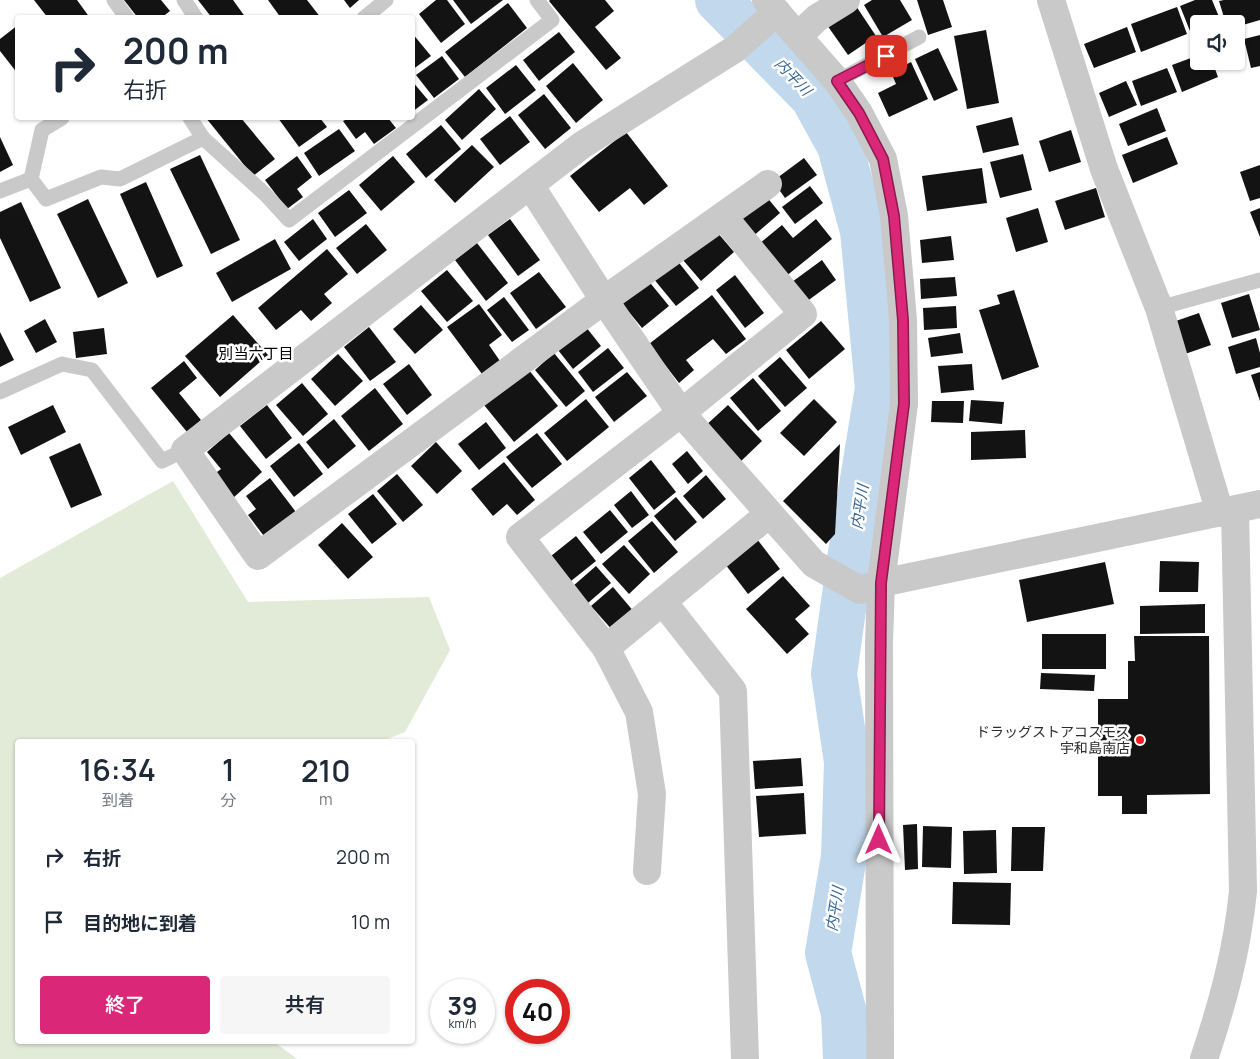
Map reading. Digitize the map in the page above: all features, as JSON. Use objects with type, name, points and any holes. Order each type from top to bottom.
[{"type":"street","points":[[798,36],[817,18],[846,0]]},
{"type":"street","points":[[1051,0],[1104,169],[1238,509],[1243,891],[1238,938],[1222,1007],[1204,1059]]},
{"type":"street","points":[[768,184],[604,300],[258,556],[185,450],[582,145],[735,49],[769,12],[798,36],[837,81],[859,113],[883,159],[894,226],[903,320],[904,404],[871,586],[879,729],[880,1059]]},
{"type":"street","points":[[530,185],[604,300],[681,413],[814,564],[827,572],[871,586],[1238,509]]},
{"type":"street","points":[[648,870],[652,794],[639,712],[606,648],[520,536],[681,413],[803,314],[723,216]]},
{"type":"street","points":[[606,648],[769,514]]},
{"type":"street","points":[[663,602],[733,691],[745,1059]]},
{"type":"lane","points":[[114,0],[125,15]]},
{"type":"lane","points":[[184,0],[194,15]]},
{"type":"lane","points":[[368,15],[386,0]]},
{"type":"lane","points":[[191,120],[203,138],[265,194],[289,220],[552,20],[537,0]]},
{"type":"lane","points":[[837,81],[919,37]]},
{"type":"lane","points":[[31,180],[42,130],[59,120]]},
{"type":"lane","points":[[31,180],[46,199],[100,177],[120,179],[203,138]]},
{"type":"lane","points":[[0,191],[31,180]]},
{"type":"lane","points":[[1159,308],[1260,280]]},
{"type":"lane","points":[[0,392],[62,364],[92,370],[162,461],[185,450]]},
{"type":"green space","points":[[173,481],[248,602],[429,597],[450,650],[405,732],[387,739],[15,739],[15,1044],[277,1044],[297,1059],[0,1059],[0,578]]},
{"type":"building","points":[[34,0],[77,0],[88,15],[46,15]]},
{"type":"building","points":[[124,0],[161,0],[170,11],[165,15],[136,15]]},
{"type":"building","points":[[198,0],[233,0],[244,15],[210,15]]},
{"type":"building","points":[[268,0],[307,0],[319,15],[279,15]]},
{"type":"building","points":[[344,0],[359,0],[350,8]]},
{"type":"building","points":[[436,0],[447,0],[465,24],[441,43],[419,14]]},
{"type":"building","points":[[453,0],[503,0],[471,24]]},
{"type":"building","points":[[550,0],[605,0],[614,11],[595,27],[621,58],[606,70]]},
{"type":"building","points":[[872,0],[900,0],[912,20],[883,37],[864,5]]},
{"type":"building","points":[[917,0],[943,0],[952,27],[928,35]]},
{"type":"building","points":[[1195,0],[1212,0],[1218,15],[1190,15],[1190,31],[1180,6]]},
{"type":"building","points":[[1260,0],[1260,20],[1245,24],[1245,15],[1223,15],[1219,1]]},
{"type":"building","points":[[508,3],[527,28],[465,77],[445,52]]},
{"type":"building","points":[[856,6],[876,36],[848,55],[827,25]]},
{"type":"building","points":[[1177,7],[1187,34],[1141,52],[1131,24]]},
{"type":"building","points":[[15,27],[15,70],[0,51],[0,39]]},
{"type":"building","points":[[1127,27],[1136,52],[1094,68],[1084,44]]},
{"type":"building","points":[[986,30],[999,103],[967,109],[954,36]]},
{"type":"building","points":[[559,32],[575,52],[539,81],[523,60]]},
{"type":"building","points":[[1260,35],[1260,66],[1251,68],[1245,39]]},
{"type":"building","points":[[415,37],[431,56],[415,68]]},
{"type":"building","points":[[938,48],[958,90],[934,101],[915,59]]},
{"type":"building","points":[[442,56],[459,79],[434,98],[416,75]]},
{"type":"building","points":[[1190,58],[1190,70],[1215,70],[1218,77],[1182,92],[1172,65]]},
{"type":"building","points":[[911,62],[928,99],[889,117],[878,93],[896,84],[891,72]]},
{"type":"building","points":[[573,63],[603,100],[576,123],[546,86]]},
{"type":"building","points":[[516,65],[536,90],[505,114],[486,88]]},
{"type":"building","points":[[1167,68],[1177,92],[1141,106],[1132,81]]},
{"type":"building","points":[[1126,81],[1137,105],[1109,117],[1099,93]]},
{"type":"building","points":[[415,85],[428,100],[415,110]]},
{"type":"building","points":[[479,89],[496,109],[462,140],[445,120]]},
{"type":"building","points":[[544,94],[571,128],[545,149],[518,115]]},
{"type":"building","points":[[1157,108],[1166,131],[1128,146],[1119,124]]},
{"type":"building","points":[[510,116],[530,142],[500,165],[480,139]]},
{"type":"building","points":[[1012,117],[1019,145],[983,153],[976,126]]},
{"type":"building","points":[[208,120],[243,120],[275,159],[253,176]]},
{"type":"building","points":[[279,120],[322,120],[327,127],[299,147]]},
{"type":"building","points":[[390,120],[396,128],[374,144],[365,132],[356,139],[343,121]]},
{"type":"building","points":[[441,125],[461,149],[426,178],[406,154]]},
{"type":"building","points":[[339,129],[355,151],[319,176],[304,153]]},
{"type":"building","points":[[1071,130],[1081,162],[1049,172],[1039,141]]},
{"type":"building","points":[[626,132],[668,186],[644,205],[630,188],[599,212],[570,176]]},
{"type":"building","points":[[0,137],[13,165],[0,172]]},
{"type":"building","points":[[1167,137],[1178,164],[1133,183],[1122,155]]},
{"type":"building","points":[[472,145],[494,167],[455,203],[434,180]]},
{"type":"building","points":[[1023,154],[1032,190],[1000,198],[990,162]]},
{"type":"building","points":[[200,155],[240,240],[211,254],[170,169]]},
{"type":"building","points":[[297,156],[312,177],[297,189],[303,197],[287,209],[265,180]]},
{"type":"building","points":[[393,156],[415,182],[381,211],[359,185]]},
{"type":"building","points":[[804,158],[817,175],[785,198],[773,181]]},
{"type":"building","points":[[1260,165],[1260,198],[1250,201],[1240,172]]},
{"type":"building","points":[[982,168],[987,203],[927,211],[922,176]]},
{"type":"building","points":[[146,182],[183,266],[157,278],[120,194]]},
{"type":"building","points":[[810,186],[823,203],[795,224],[782,207]]},
{"type":"building","points":[[1096,188],[1105,217],[1065,230],[1055,201]]},
{"type":"building","points":[[349,190],[367,213],[335,237],[318,213]]},
{"type":"building","points":[[765,195],[780,213],[751,238],[736,219]]},
{"type":"building","points":[[88,199],[128,283],[98,298],[57,214]]},
{"type":"building","points":[[21,202],[61,288],[30,302],[0,238],[0,212]]},
{"type":"building","points":[[1038,208],[1048,242],[1016,252],[1006,218]]},
{"type":"building","points":[[1260,208],[1260,237],[1250,212]]},
{"type":"building","points":[[313,219],[327,239],[299,261],[284,242]]},
{"type":"building","points":[[510,219],[540,260],[518,276],[488,235]]},
{"type":"building","points":[[816,219],[832,239],[785,277],[759,244],[782,225],[793,238]]},
{"type":"building","points":[[366,224],[387,250],[357,274],[336,248]]},
{"type":"building","points":[[717,232],[734,252],[701,281],[683,260]]},
{"type":"building","points":[[951,236],[954,260],[922,263],[920,240]]},
{"type":"building","points":[[275,239],[291,269],[232,302],[216,273]]},
{"type":"building","points":[[477,243],[508,283],[486,301],[455,260]]},
{"type":"building","points":[[327,249],[348,274],[324,294],[332,303],[311,321],[301,310],[276,330],[258,308]]},
{"type":"building","points":[[676,259],[699,288],[676,306],[653,278]]},
{"type":"building","points":[[822,260],[836,280],[806,302],[792,282]]},
{"type":"building","points":[[447,270],[473,301],[447,322],[421,291]]},
{"type":"building","points":[[539,272],[566,307],[536,329],[510,293]]},
{"type":"building","points":[[735,275],[764,313],[745,328],[716,290]]},
{"type":"building","points":[[955,277],[957,296],[921,299],[920,279]]},
{"type":"building","points":[[647,279],[669,306],[642,328],[620,301]]},
{"type":"building","points":[[1014,290],[1039,367],[1002,380],[979,310],[1000,304],[997,295]]},
{"type":"building","points":[[1249,294],[1260,330],[1232,338],[1221,303]]},
{"type":"building","points":[[712,295],[746,339],[726,354],[713,339],[686,360],[694,370],[679,383],[649,344]]},
{"type":"building","points":[[504,297],[529,330],[512,342],[487,310]]},
{"type":"building","points":[[479,304],[502,335],[489,345],[500,361],[482,374],[447,327]]},
{"type":"building","points":[[421,305],[443,330],[415,354],[393,329]]},
{"type":"building","points":[[956,306],[957,328],[924,330],[923,308]]},
{"type":"building","points":[[1199,313],[1211,345],[1185,354],[1173,322]]},
{"type":"building","points":[[233,315],[268,355],[220,397],[185,356]]},
{"type":"building","points":[[45,319],[57,342],[36,353],[24,331]]},
{"type":"building","points":[[821,321],[845,349],[809,379],[786,350]]},
{"type":"building","points":[[369,327],[396,362],[370,381],[344,347]]},
{"type":"building","points":[[586,327],[601,346],[573,369],[558,350]]},
{"type":"building","points":[[104,328],[107,354],[76,358],[73,332]]},
{"type":"building","points":[[0,332],[14,360],[0,367]]},
{"type":"building","points":[[960,333],[963,353],[931,357],[928,338]]},
{"type":"building","points":[[1256,338],[1260,353],[1260,367],[1236,374],[1228,347]]},
{"type":"building","points":[[608,348],[624,368],[593,392],[578,372]]},
{"type":"building","points":[[554,353],[585,391],[566,407],[535,370]]},
{"type":"building","points":[[338,354],[363,381],[335,406],[311,379]]},
{"type":"building","points":[[780,357],[807,388],[785,407],[758,376]]},
{"type":"building","points":[[184,361],[197,378],[179,393],[201,420],[187,432],[151,388]]},
{"type":"building","points":[[409,364],[432,395],[407,415],[383,384]]},
{"type":"building","points":[[972,364],[974,390],[941,393],[938,366]]},
{"type":"building","points":[[528,369],[558,406],[514,442],[484,405]]},
{"type":"building","points":[[627,372],[647,396],[614,422],[595,397]]},
{"type":"building","points":[[1260,372],[1260,401],[1251,375]]},
{"type":"building","points":[[753,378],[781,411],[758,431],[730,398]]},
{"type":"building","points":[[302,383],[328,414],[303,436],[276,405]]},
{"type":"building","points":[[375,388],[403,424],[369,451],[341,416]]},
{"type":"building","points":[[586,399],[609,427],[567,461],[544,433]]},
{"type":"building","points":[[814,399],[837,422],[804,456],[780,433]]},
{"type":"building","points":[[971,400],[1004,402],[1002,424],[969,421]]},
{"type":"building","points":[[932,401],[964,401],[963,423],[931,422]]},
{"type":"building","points":[[53,405],[66,432],[21,455],[8,427]]},
{"type":"building","points":[[267,405],[292,438],[266,459],[240,426]]},
{"type":"building","points":[[728,405],[762,441],[738,464],[704,427]]},
{"type":"building","points":[[334,419],[356,446],[328,469],[306,442]]},
{"type":"building","points":[[486,422],[506,448],[479,470],[458,444]]},
{"type":"building","points":[[1025,430],[1026,458],[971,460],[971,432]]},
{"type":"building","points":[[229,433],[262,472],[233,498],[213,475],[221,469],[207,452]]},
{"type":"building","points":[[537,433],[562,464],[532,488],[506,457]]},
{"type":"building","points":[[436,442],[462,471],[437,494],[411,466]]},
{"type":"building","points":[[80,443],[102,495],[71,508],[49,457]]},
{"type":"building","points":[[299,443],[323,474],[294,497],[270,466]]},
{"type":"building","points":[[840,444],[835,534],[826,544],[783,501]]},
{"type":"building","points":[[687,451],[703,471],[688,484],[672,464]]},
{"type":"building","points":[[651,460],[676,492],[654,510],[629,478]]},
{"type":"building","points":[[504,462],[535,500],[517,515],[507,504],[493,516],[471,489]]},
{"type":"building","points":[[397,474],[423,505],[403,522],[377,491]]},
{"type":"building","points":[[706,475],[726,499],[703,519],[683,496]]},
{"type":"building","points":[[270,478],[299,516],[267,540],[248,515],[256,509],[246,496]]},
{"type":"building","points":[[631,491],[649,515],[632,528],[614,505]]},
{"type":"building","points":[[373,494],[397,524],[372,544],[348,514]]},
{"type":"building","points":[[676,497],[697,522],[675,541],[654,516]]},
{"type":"building","points":[[610,510],[628,532],[601,554],[583,532]]},
{"type":"building","points":[[652,521],[678,552],[654,573],[628,541]]},
{"type":"building","points":[[342,523],[373,557],[348,579],[318,545]]},
{"type":"building","points":[[576,536],[596,561],[571,581],[551,556]]},
{"type":"building","points":[[757,539],[780,569],[748,594],[725,564]]},
{"type":"building","points":[[624,545],[650,574],[629,594],[602,564]]},
{"type":"building","points":[[1160,561],[1199,562],[1198,592],[1159,592]]},
{"type":"building","points":[[1105,562],[1114,604],[1027,622],[1019,580]]},
{"type":"building","points":[[596,566],[611,583],[588,603],[573,586]]},
{"type":"building","points":[[783,576],[810,606],[795,619],[809,634],[787,654],[746,609]]},
{"type":"building","points":[[613,587],[635,613],[614,632],[591,606]]},
{"type":"building","points":[[1205,604],[1205,633],[1140,634],[1140,606]]},
{"type":"building","points":[[1042,634],[1106,634],[1106,669],[1042,669]]},
{"type":"building","points":[[1134,636],[1209,636],[1210,794],[1147,795],[1147,814],[1122,814],[1122,796],[1098,796],[1098,699],[1128,699],[1128,661],[1135,661]]},
{"type":"building","points":[[1041,673],[1095,675],[1094,691],[1040,689]]},
{"type":"building","points":[[801,758],[803,786],[755,789],[753,761]]},
{"type":"building","points":[[804,793],[806,834],[759,837],[756,796]]},
{"type":"building","points":[[917,824],[918,869],[905,870],[903,825]]},
{"type":"building","points":[[923,826],[952,827],[951,868],[922,867]]},
{"type":"building","points":[[1012,827],[1045,827],[1043,871],[1011,871]]},
{"type":"building","points":[[996,830],[997,873],[964,874],[963,831]]},
{"type":"building","points":[[953,882],[1011,883],[1010,925],[952,924]]},
{"type":"waterway","name":"内平川","points":[[718,0],[813,97],[840,146],[863,231],[878,388],[850,559],[834,674],[847,762],[844,856],[828,953],[844,1013],[846,1059]]},
{"type":"place","name":"ドラッグストアコスモス 宇和島南店","points":[[1140,740]]},
{"type":"district","name":"別当六丁目","points":[[256,354]]},
{"type":"route","points":[[879,840],[879,643],[881,583],[904,404],[903,320],[894,216],[883,159],[859,113],[837,81],[886,56]]}]
